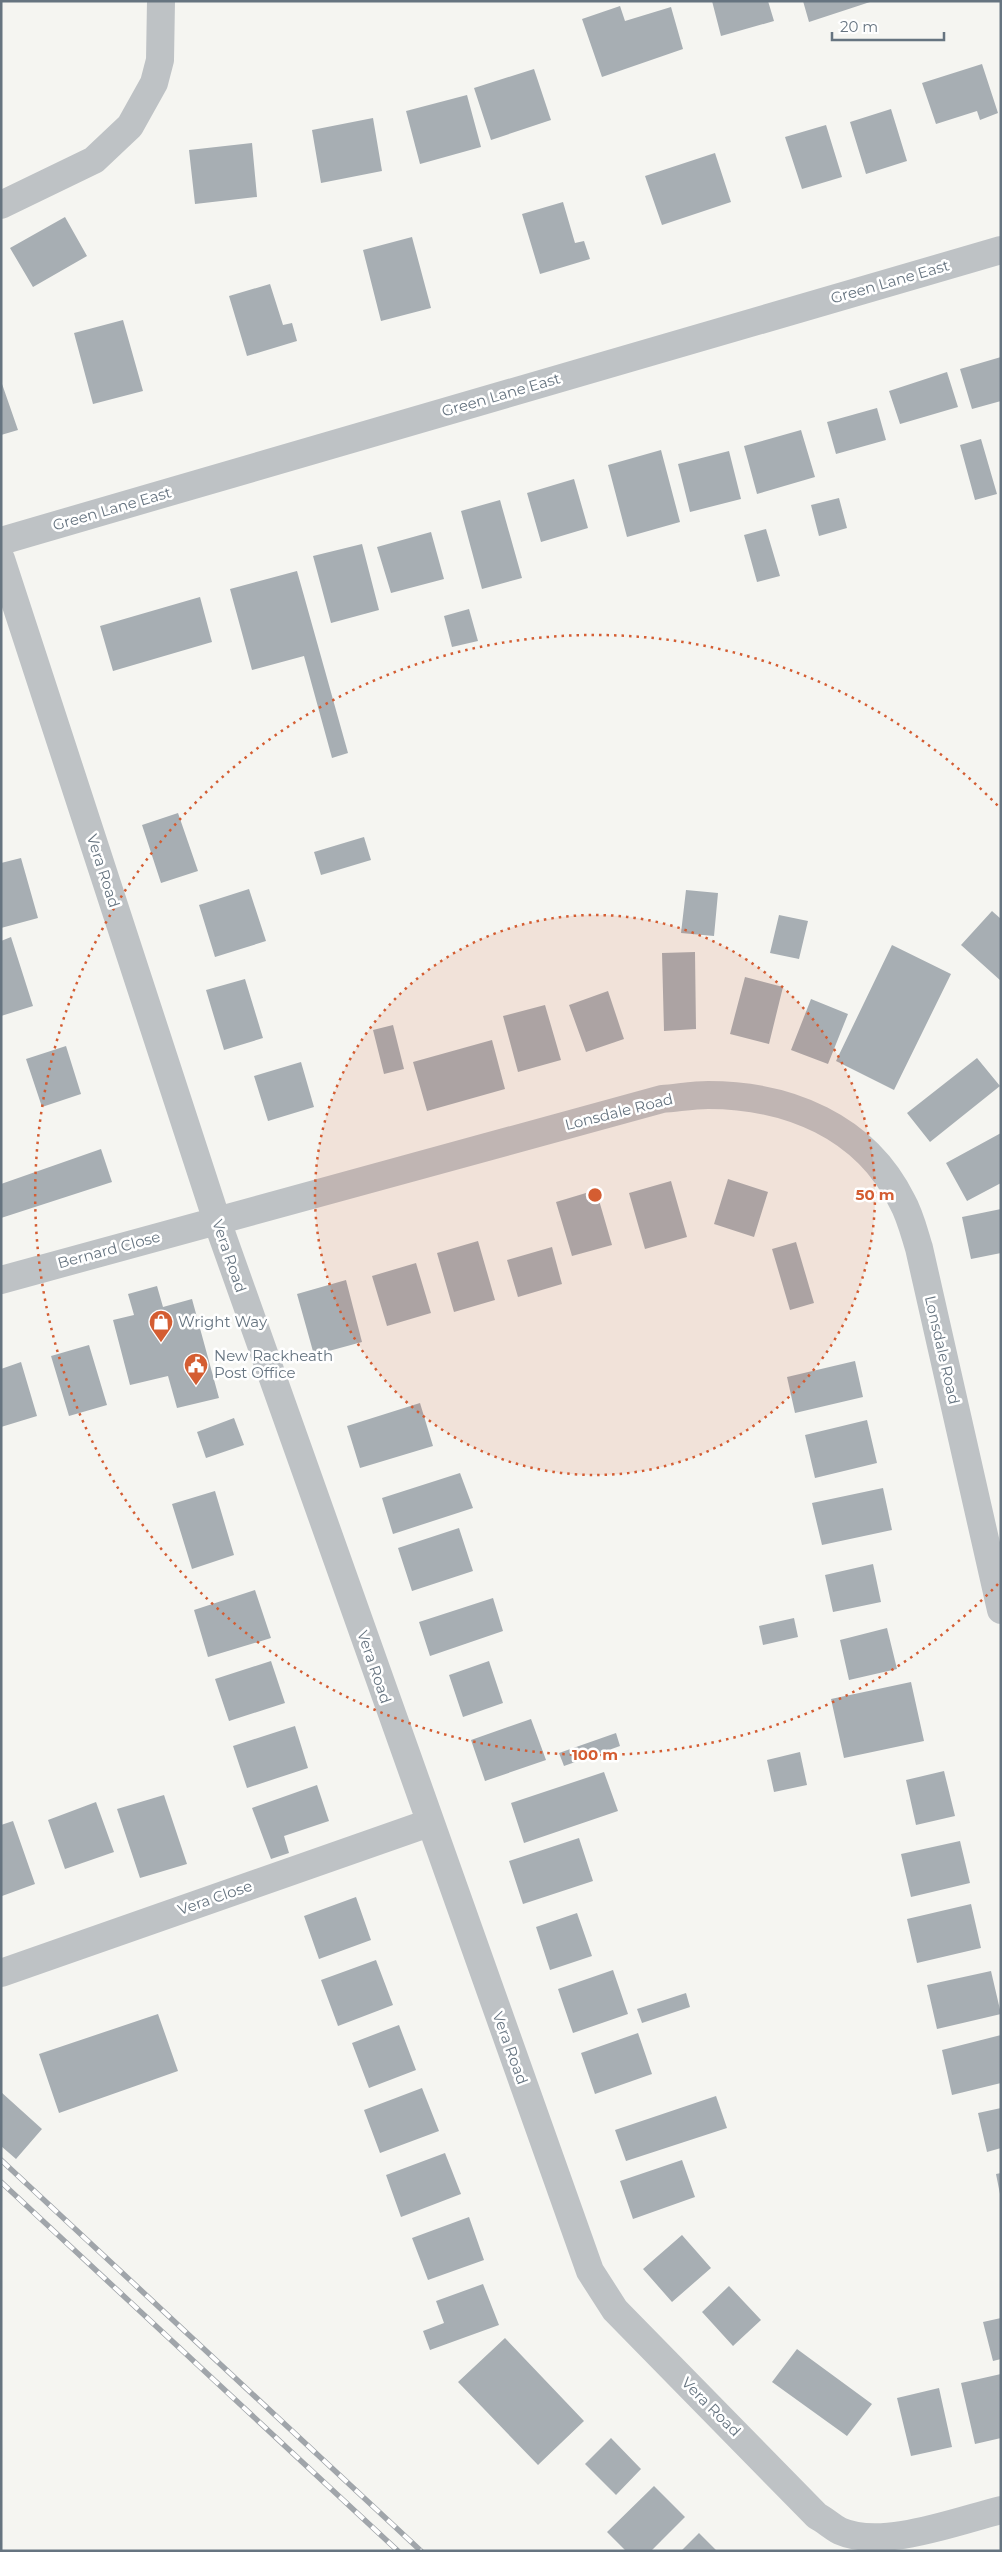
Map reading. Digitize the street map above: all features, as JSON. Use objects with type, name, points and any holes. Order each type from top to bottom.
[{"type":"street","points":[[1,205],[94,160],[130,126],[154,83],[160,60],[161,1]]},
{"type":"street","name":"Green Lane East","points":[[1,541],[1001,250]]},
{"type":"street","name":"Vera Road","points":[[1,559],[217,1221],[429,1823],[590,2271],[615,2310],[818,2516],[840,2531],[865,2537],[888,2536],[1001,2510]]},
{"type":"street","name":"Lonsdale Road","points":[[217,1221],[662,1099],[708,1095],[762,1099],[806,1112],[848,1134],[878,1162],[902,1201],[919,1248],[1001,1610]]},
{"type":"street","name":"Bernard Close","points":[[1,1280],[217,1221]]},
{"type":"street","name":"Vera Close","points":[[1,1973],[429,1823]]},
{"type":"building","points":[[712,1],[768,1],[774,21],[721,36]]},
{"type":"building","points":[[803,1],[870,1],[870,2],[809,22]]},
{"type":"building","points":[[620,6],[625,21],[671,7],[683,49],[602,77],[582,19]]},
{"type":"building","points":[[982,64],[998,113],[980,120],[977,111],[936,124],[922,83]]},
{"type":"building","points":[[534,69],[551,120],[491,140],[474,88]]},
{"type":"building","points":[[467,95],[481,147],[420,164],[406,111]]},
{"type":"building","points":[[891,109],[907,161],[866,174],[850,122]]},
{"type":"building","points":[[373,118],[382,171],[321,183],[312,130]]},
{"type":"building","points":[[826,125],[842,177],[802,189],[785,137]]},
{"type":"building","points":[[252,143],[257,197],[195,204],[189,150]]},
{"type":"building","points":[[715,153],[731,202],[662,225],[645,176]]},
{"type":"building","points":[[563,202],[575,243],[584,241],[590,259],[540,274],[522,214]]},
{"type":"building","points":[[65,217],[87,256],[33,287],[10,248]]},
{"type":"building","points":[[412,237],[431,308],[381,321],[363,250]]},
{"type":"building","points":[[270,284],[283,325],[292,323],[297,341],[247,356],[229,296]]},
{"type":"building","points":[[123,320],[143,391],[93,404],[74,333]]},
{"type":"building","points":[[1001,357],[1001,401],[972,409],[960,369]]},
{"type":"building","points":[[947,372],[958,407],[900,424],[889,391]]},
{"type":"building","points":[[1,381],[18,430],[1,435]]},
{"type":"building","points":[[877,408],[886,440],[836,454],[827,422]]},
{"type":"building","points":[[801,430],[815,477],[757,494],[744,446]]},
{"type":"building","points":[[981,439],[997,494],[975,500],[960,445]]},
{"type":"building","points":[[661,450],[680,522],[627,537],[608,465]]},
{"type":"building","points":[[729,451],[741,499],[690,512],[678,464]]},
{"type":"building","points":[[574,479],[588,528],[541,542],[527,493]]},
{"type":"building","points":[[839,498],[847,528],[819,536],[811,505]]},
{"type":"building","points":[[500,500],[522,578],[482,589],[461,511]]},
{"type":"building","points":[[766,529],[780,576],[757,582],[744,535]]},
{"type":"building","points":[[431,532],[444,579],[391,593],[377,547]]},
{"type":"building","points":[[362,544],[379,610],[331,623],[313,556]]},
{"type":"building","points":[[297,571],[348,753],[332,758],[304,656],[252,670],[230,589]]},
{"type":"building","points":[[200,597],[212,642],[113,671],[100,626]]},
{"type":"building","points":[[469,609],[478,641],[452,647],[444,616]]},
{"type":"building","points":[[178,813],[198,871],[161,883],[142,825]]},
{"type":"building","points":[[364,837],[371,860],[321,875],[314,852]]},
{"type":"building","points":[[21,858],[38,918],[1,928],[1,863]]},
{"type":"building","points":[[249,889],[266,941],[215,957],[199,905]]},
{"type":"building","points":[[686,890],[718,893],[714,936],[681,933]]},
{"type":"building","points":[[992,911],[1001,919],[1001,981],[961,945]]},
{"type":"building","points":[[779,915],[808,921],[799,959],[770,953]]},
{"type":"building","points":[[11,937],[33,1006],[1,1016],[1,941]]},
{"type":"building","points":[[892,945],[951,974],[894,1090],[836,1061]]},
{"type":"building","points":[[695,952],[696,1029],[664,1031],[662,953]]},
{"type":"building","points":[[745,977],[783,987],[769,1044],[730,1034]]},
{"type":"building","points":[[245,979],[263,1038],[224,1050],[206,990]]},
{"type":"building","points":[[608,991],[624,1039],[586,1052],[569,1005]]},
{"type":"building","points":[[811,999],[848,1014],[828,1064],[791,1050]]},
{"type":"building","points":[[545,1005],[561,1060],[518,1072],[503,1016]]},
{"type":"building","points":[[393,1025],[404,1069],[384,1074],[373,1030]]},
{"type":"building","points":[[492,1040],[505,1089],[427,1111],[413,1062]]},
{"type":"building","points":[[66,1046],[81,1094],[42,1107],[26,1059]]},
{"type":"building","points":[[977,1058],[1000,1086],[930,1142],[907,1113]]},
{"type":"building","points":[[301,1062],[314,1107],[268,1121],[254,1076]]},
{"type":"building","points":[[1001,1133],[1001,1183],[967,1201],[946,1163]]},
{"type":"building","points":[[101,1149],[112,1182],[1,1218],[1,1184]]},
{"type":"building","points":[[728,1179],[768,1192],[754,1237],[714,1224]]},
{"type":"building","points":[[671,1181],[687,1237],[645,1249],[629,1193]]},
{"type":"building","points":[[596,1190],[612,1245],[572,1256],[556,1202]]},
{"type":"building","points":[[1001,1209],[1001,1253],[971,1259],[962,1217]]},
{"type":"building","points":[[478,1241],[495,1300],[454,1312],[437,1253]]},
{"type":"building","points":[[796,1242],[814,1303],[790,1310],[772,1249]]},
{"type":"building","points":[[552,1247],[562,1284],[518,1297],[507,1260]]},
{"type":"building","points":[[416,1263],[431,1313],[387,1326],[372,1276]]},
{"type":"building","points":[[346,1280],[362,1342],[314,1355],[297,1294]]},
{"type":"building","name":"Wright Way","points":[[157,1286],[163,1307],[192,1299],[219,1398],[177,1408],[168,1376],[130,1385],[113,1320],[134,1315],[128,1294]]},
{"type":"building","points":[[89,1345],[107,1405],[69,1416],[51,1356]]},
{"type":"building","points":[[855,1361],[863,1397],[795,1413],[787,1377]]},
{"type":"building","points":[[21,1362],[37,1416],[1,1427],[1,1369]]},
{"type":"building","points":[[420,1403],[433,1446],[360,1468],[347,1426]]},
{"type":"building","points":[[234,1418],[244,1445],[206,1458],[197,1432]]},
{"type":"building","points":[[867,1420],[877,1463],[815,1478],[805,1435]]},
{"type":"building","points":[[460,1473],[473,1508],[393,1534],[382,1498]]},
{"type":"building","points":[[883,1488],[892,1530],[822,1545],[812,1503]]},
{"type":"building","points":[[215,1491],[234,1555],[192,1569],[172,1504]]},
{"type":"building","points":[[459,1528],[473,1571],[412,1591],[398,1548]]},
{"type":"building","points":[[873,1564],[881,1602],[833,1612],[825,1575]]},
{"type":"building","points":[[255,1590],[271,1638],[208,1657],[194,1610]]},
{"type":"building","points":[[493,1598],[503,1631],[430,1656],[419,1622]]},
{"type":"building","points":[[794,1618],[798,1637],[763,1645],[759,1626]]},
{"type":"building","points":[[887,1628],[897,1669],[849,1680],[840,1640]]},
{"type":"building","points":[[271,1661],[285,1703],[229,1721],[215,1679]]},
{"type":"building","points":[[489,1661],[503,1703],[463,1717],[449,1675]]},
{"type":"building","points":[[911,1682],[924,1741],[844,1758],[831,1699]]},
{"type":"building","points":[[531,1719],[546,1760],[485,1781],[471,1740]]},
{"type":"building","points":[[295,1726],[308,1768],[247,1788],[233,1746]]},
{"type":"building","points":[[616,1733],[620,1746],[564,1766],[559,1753]]},
{"type":"building","points":[[800,1752],[807,1785],[774,1792],[767,1760]]},
{"type":"building","points":[[944,1771],[955,1816],[916,1825],[906,1780]]},
{"type":"building","points":[[604,1772],[618,1811],[524,1843],[511,1803]]},
{"type":"building","points":[[317,1785],[329,1821],[284,1836],[289,1853],[271,1859],[252,1808]]},
{"type":"building","points":[[164,1795],[187,1864],[140,1878],[117,1809]]},
{"type":"building","points":[[96,1802],[114,1852],[65,1869],[48,1820]]},
{"type":"building","points":[[13,1821],[35,1884],[2,1896],[1,1825]]},
{"type":"building","points":[[579,1838],[593,1881],[523,1904],[509,1861]]},
{"type":"building","points":[[960,1841],[970,1883],[911,1897],[901,1854]]},
{"type":"building","points":[[356,1897],[371,1940],[319,1959],[304,1916]]},
{"type":"building","points":[[971,1904],[981,1948],[917,1963],[907,1919]]},
{"type":"building","points":[[577,1913],[592,1956],[550,1970],[536,1927]]},
{"type":"building","points":[[376,1960],[393,2005],[338,2026],[321,1980]]},
{"type":"building","points":[[613,1970],[628,2014],[573,2033],[558,1989]]},
{"type":"building","points":[[991,1971],[1001,2014],[937,2029],[927,1985]]},
{"type":"building","points":[[686,1993],[690,2007],[642,2023],[637,2009]]},
{"type":"building","points":[[158,2014],[178,2071],[59,2113],[39,2054]]},
{"type":"building","points":[[399,2025],[416,2070],[369,2088],[352,2043]]},
{"type":"building","points":[[638,2033],[652,2074],[595,2094],[581,2053]]},
{"type":"building","points":[[1001,2035],[1001,2083],[952,2095],[942,2050]]},
{"type":"building","points":[[422,2088],[439,2131],[380,2153],[364,2110]]},
{"type":"building","points":[[1,2092],[42,2129],[16,2159],[1,2146]]},
{"type":"building","points":[[716,2096],[727,2128],[626,2161],[615,2130]]},
{"type":"building","points":[[1001,2108],[1001,2148],[987,2152],[978,2113]]},
{"type":"building","points":[[445,2153],[461,2194],[401,2217],[386,2175]]},
{"type":"building","points":[[682,2160],[695,2197],[633,2219],[620,2181]]},
{"type":"building","points":[[1001,2173],[1001,2194],[1000,2194],[996,2174]]},
{"type":"building","points":[[469,2217],[484,2260],[428,2280],[412,2238]]},
{"type":"building","points":[[682,2235],[711,2268],[672,2302],[643,2269]]},
{"type":"building","points":[[483,2284],[499,2325],[430,2350],[423,2331],[444,2323],[436,2301]]},
{"type":"building","points":[[729,2286],[761,2320],[733,2346],[702,2312]]},
{"type":"building","points":[[1001,2318],[1001,2359],[993,2361],[983,2322]]},
{"type":"building","points":[[505,2338],[584,2421],[538,2465],[458,2382]]},
{"type":"building","points":[[797,2349],[872,2404],[847,2436],[772,2382]]},
{"type":"building","points":[[1001,2374],[1001,2438],[975,2444],[961,2383]]},
{"type":"building","points":[[939,2388],[952,2447],[911,2456],[897,2398]]},
{"type":"building","points":[[611,2438],[641,2469],[616,2495],[585,2464]]},
{"type":"building","points":[[654,2486],[685,2517],[651,2551],[626,2551],[607,2532]]},
{"type":"building","points":[[699,2533],[717,2551],[681,2551]]},
{"type":"railway","points":[[1,2160],[421,2551]]},
{"type":"railway","points":[[1,2182],[398,2551]]},
{"type":"place","name":"Wright Way","points":[[161,1343]]},
{"type":"place","name":"New Rackheath Post Office","points":[[196,1386]]}]
